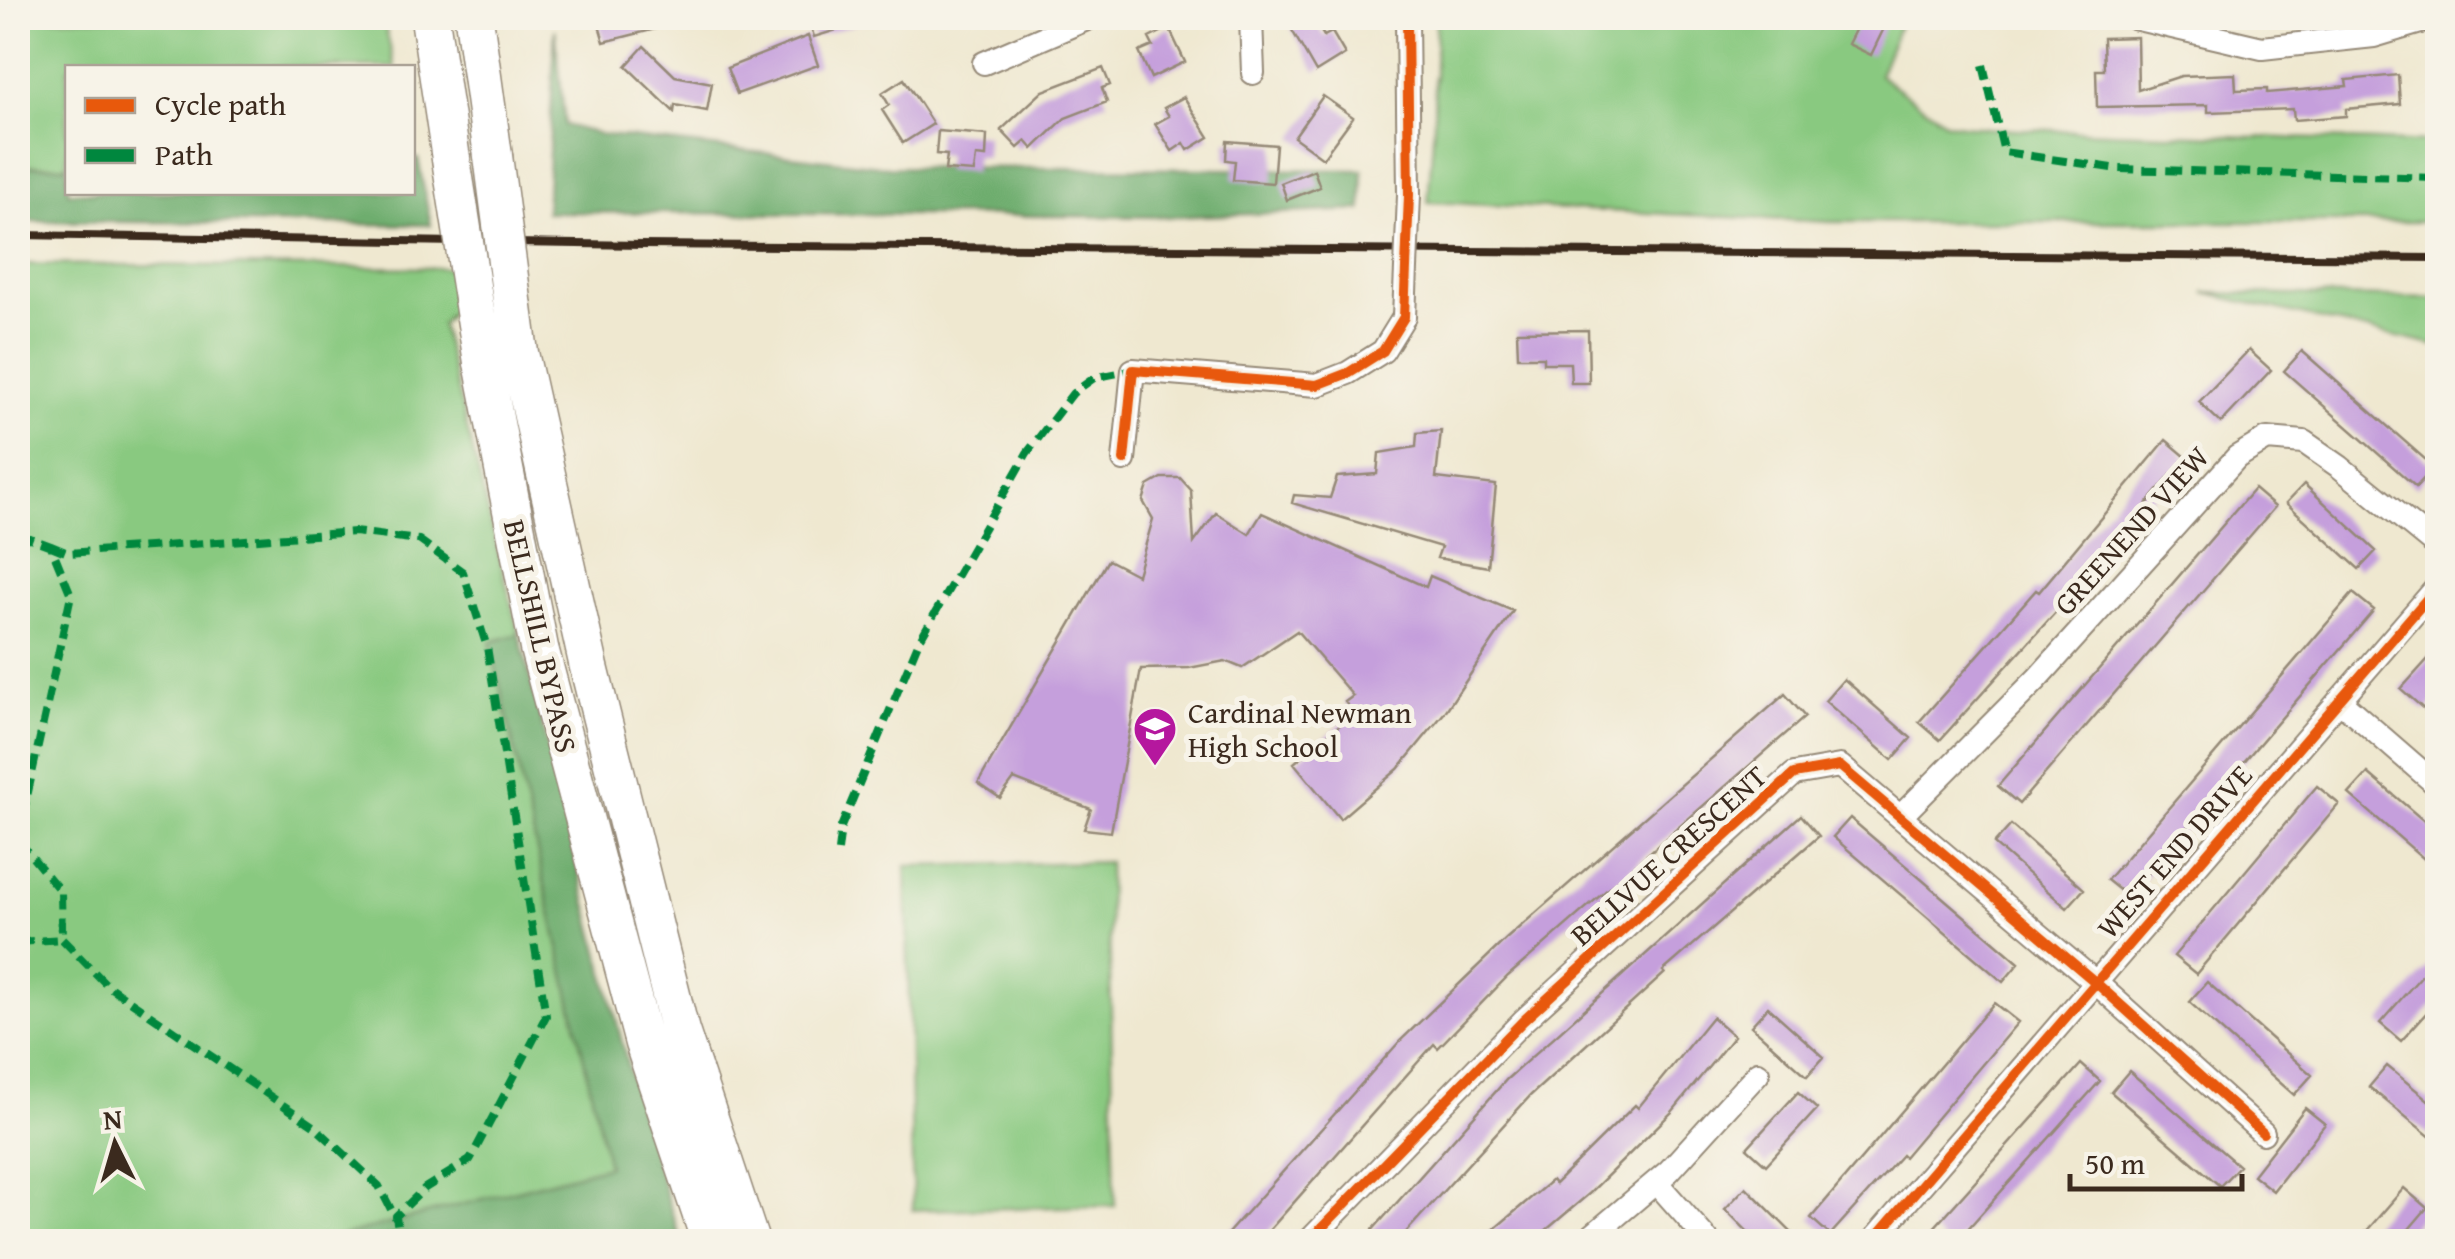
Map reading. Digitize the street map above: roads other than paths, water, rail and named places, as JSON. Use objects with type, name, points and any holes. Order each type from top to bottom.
[{"type":"highway","points":[[416,18],[449,152]]},
{"type":"highway","name":"BELLSHILL BYPASS","points":[[430,18],[449,152],[501,358],[588,667],[680,1031],[750,1242]]},
{"type":"highway","name":"BELLSHILL BYPASS","points":[[474,18],[493,156],[501,358],[544,667],[644,1043],[711,1242]]},
{"type":"highway","points":[[491,18],[493,156]]},
{"type":"street","points":[[984,63],[1089,18]]},
{"type":"street","points":[[1251,18],[1253,73]]},
{"type":"street","points":[[1124,460],[1134,370],[1318,386],[1383,351],[1404,317],[1409,195],[1407,18]]},
{"type":"street","points":[[2134,18],[2262,48],[2374,36],[2434,18],[2438,34]]},
{"type":"street","name":"GREENEND VIEW","points":[[1900,817],[2038,679],[2237,457],[2267,439],[2304,442],[2438,548]]},
{"type":"street","name":"WEST END DRIVE","points":[[1872,1242],[2438,586]]},
{"type":"street","points":[[2340,700],[2438,786]]},
{"type":"street","name":"BELLVUE CRESCENT","points":[[1308,1242],[1523,1021],[1794,774],[1840,766],[2094,981],[2263,1133]]},
{"type":"street","points":[[1586,1242],[1656,1182],[1758,1073]]},
{"type":"street","points":[[1656,1182],[1709,1242]]},
{"type":"railway","points":[[18,235],[642,245],[2438,258]]},
{"type":"place","name":"Cardinal Newman High School","points":[[1155,767]]}]
